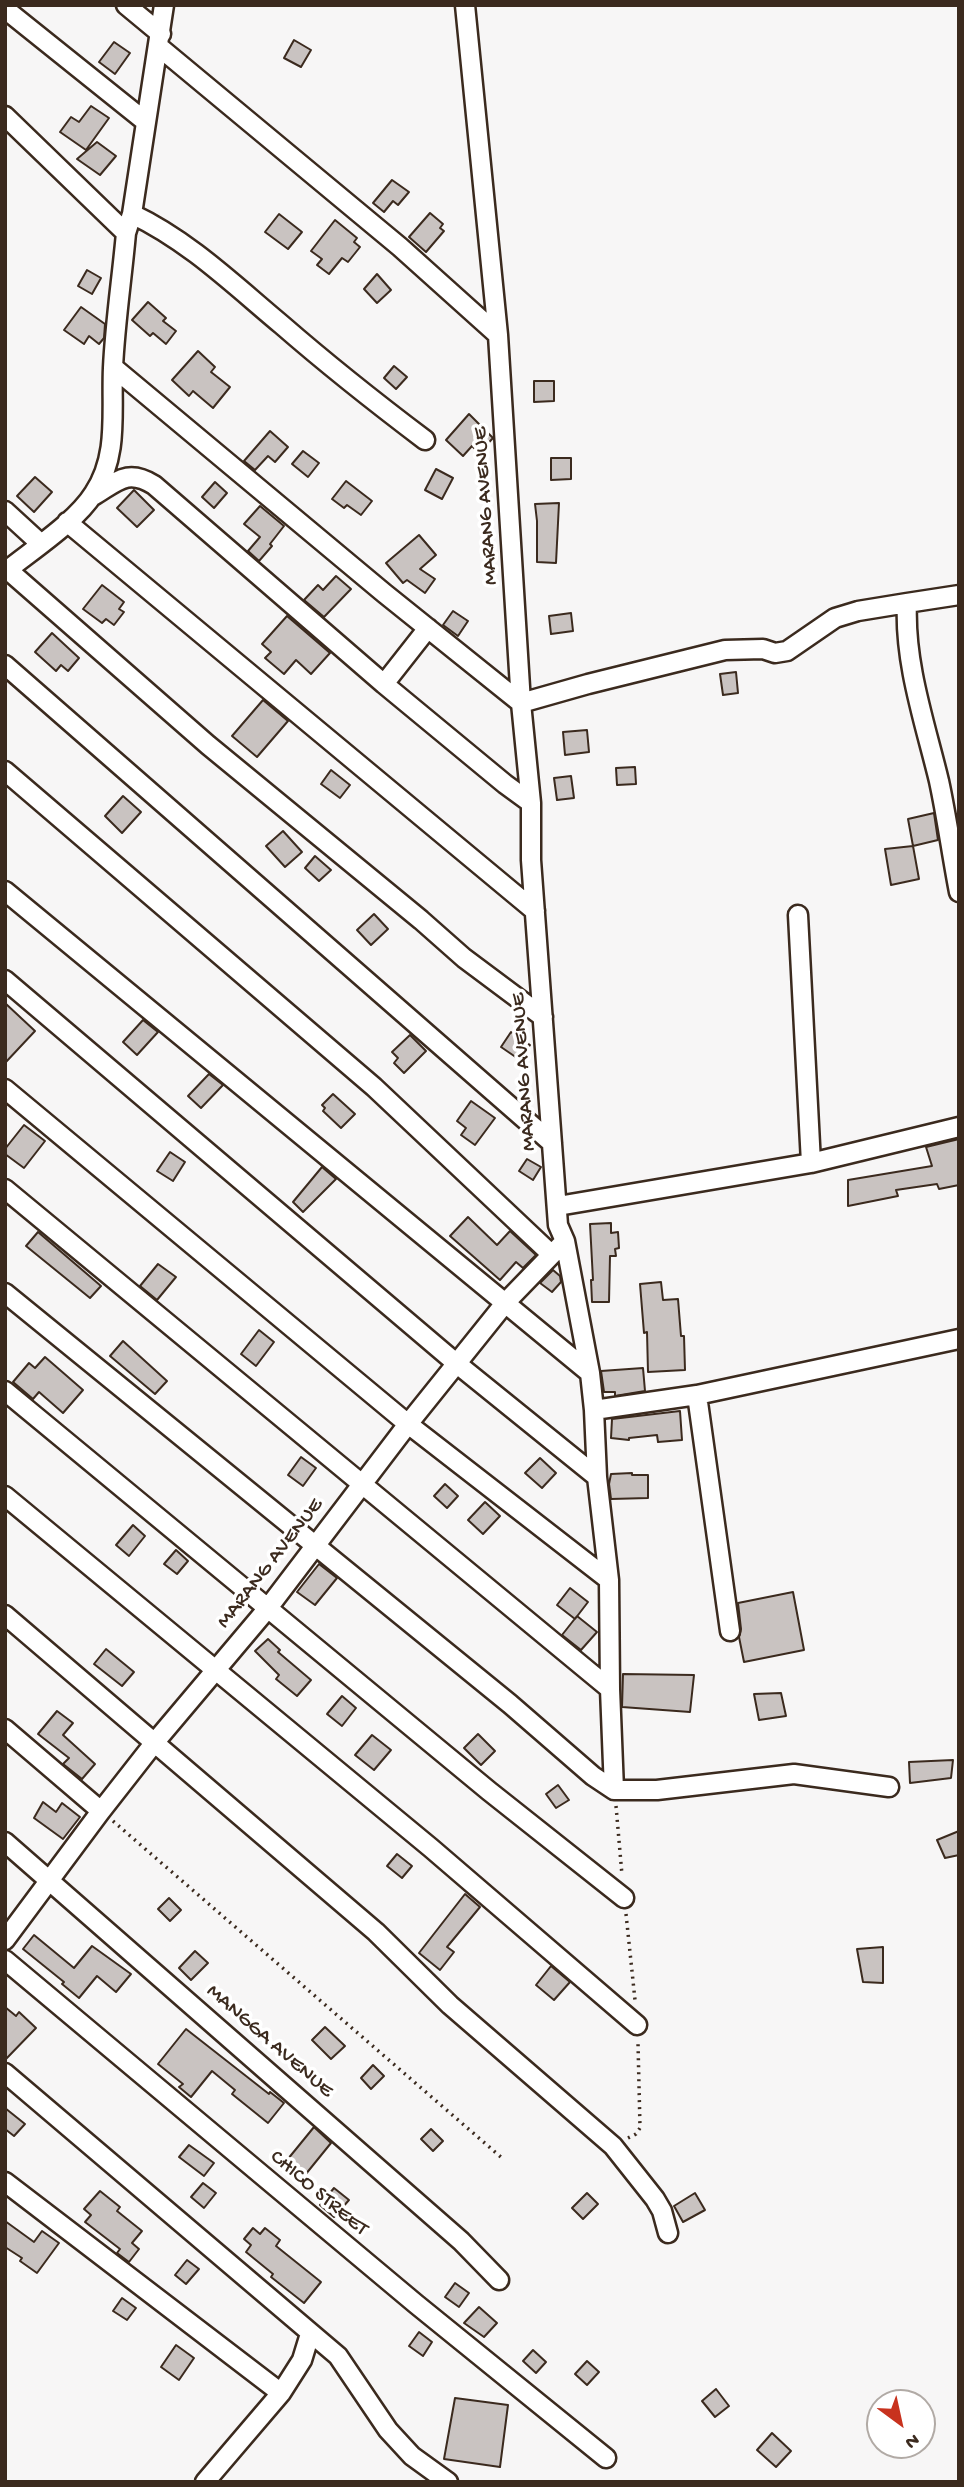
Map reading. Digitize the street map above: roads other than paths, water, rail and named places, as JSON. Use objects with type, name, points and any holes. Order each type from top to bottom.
[{"type":"street","points":[[126,5],[159,40],[498,335]]},
{"type":"street","points":[[93,496],[106,471],[112,449],[113,366],[126,233],[132,214],[164,5]]},
{"type":"street","name":"MARANG AVENUE","points":[[5,1940],[101,1811],[155,1742],[268,1608],[456,1363],[506,1302],[565,1241],[558,1225],[530,860],[531,803],[521,703],[498,335],[465,5]]},
{"type":"street","points":[[5,9],[146,122]]},
{"type":"street","points":[[5,116],[126,233]]},
{"type":"street","points":[[132,214],[196,252],[300,341],[425,439]]},
{"type":"street","points":[[113,366],[521,703],[725,650],[755,648],[775,653],[787,651],[835,618],[858,611],[959,595]]},
{"type":"street","points":[[531,803],[384,684],[154,485],[137,475],[130,476],[93,496],[67,522],[6,571],[208,745],[411,911],[464,958],[543,1017]]},
{"type":"street","points":[[5,511],[41,544]]},
{"type":"street","points":[[67,522],[535,911]]},
{"type":"street","points":[[907,603],[906,630],[959,892]]},
{"type":"street","points":[[384,684],[428,628]]},
{"type":"street","points":[[5,665],[552,1143]]},
{"type":"street","points":[[5,771],[374,1087],[551,1254]]},
{"type":"street","points":[[5,891],[590,1373]]},
{"type":"street","points":[[798,915],[811,1163]]},
{"type":"street","points":[[5,980],[456,1363],[597,1477]]},
{"type":"street","points":[[5,1089],[408,1424],[609,1580]]},
{"type":"street","points":[[558,1206],[811,1163],[959,1127]]},
{"type":"street","points":[[5,1189],[610,1689]]},
{"type":"street","points":[[565,1241],[590,1373],[594,1410],[597,1477],[609,1580],[614,1790]]},
{"type":"street","points":[[5,1293],[510,1704],[593,1776],[614,1790],[657,1790],[794,1774],[889,1787]]},
{"type":"street","points":[[594,1410],[697,1395],[959,1339]]},
{"type":"street","points":[[5,1391],[489,1791],[624,1898]]},
{"type":"street","points":[[697,1395],[730,1631]]},
{"type":"street","points":[[5,1496],[431,1848],[637,2025]]},
{"type":"street","points":[[5,1615],[376,1932],[450,2005],[613,2146],[655,2199],[662,2211],[668,2233]]},
{"type":"street","points":[[5,1729],[101,1811]]},
{"type":"street","name":"MANGGA AVENUE","points":[[5,1842],[461,2241],[499,2280]]},
{"type":"street","name":"CHICO STREET","points":[[5,1959],[416,2304],[606,2458]]},
{"type":"street","points":[[5,2073],[338,2356],[388,2430],[412,2456],[448,2482]]},
{"type":"street","points":[[5,2182],[282,2393]]},
{"type":"street","points":[[205,2482],[282,2393],[302,2360],[310,2334]]}]
